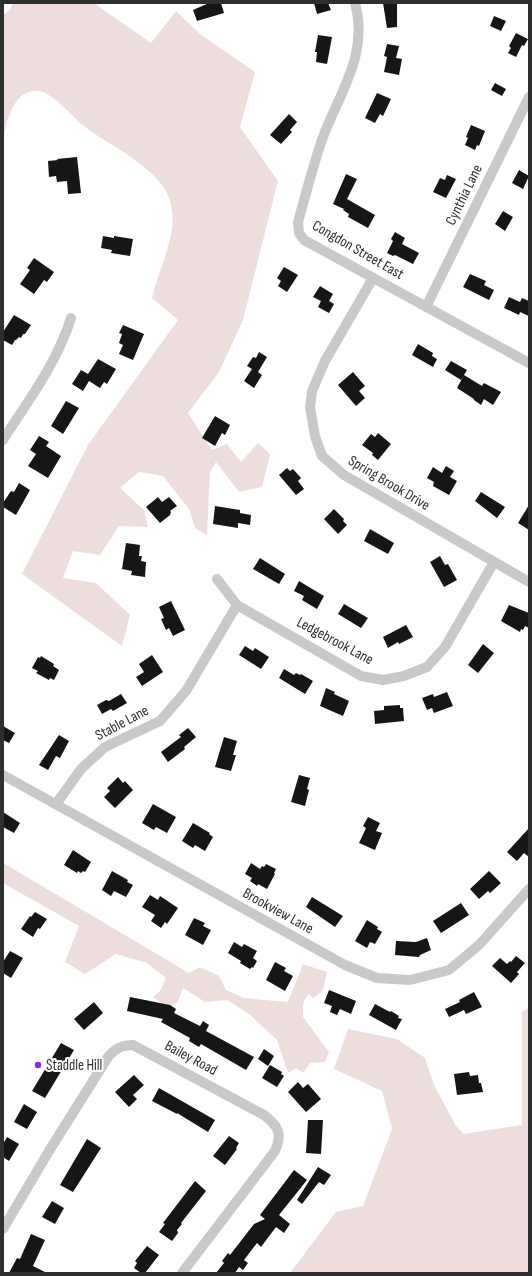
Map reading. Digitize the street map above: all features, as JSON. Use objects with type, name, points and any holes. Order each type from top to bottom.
[{"type":"street","name":"Congdon Street East","points":[[355,3],[359,32],[358,51],[352,72],[323,138],[315,161],[298,222],[299,233],[304,240],[529,363]]},
{"type":"street","name":"Cynthia Lane","points":[[426,307],[529,97]]},
{"type":"street","name":"Spring Brook Drive","points":[[373,278],[325,361],[312,391],[310,407],[312,424],[322,456],[344,476],[529,582]]},
{"type":"street","points":[[3,440],[53,361],[71,318]]},
{"type":"street","name":"Ledgebrook Lane","points":[[217,579],[237,605],[361,676],[383,680],[404,676],[427,667],[445,647],[494,562]]},
{"type":"street","name":"Stable Lane","points":[[56,804],[81,769],[105,747],[160,721],[186,691],[237,605]]},
{"type":"street","name":"Brookview Lane","points":[[3,775],[345,966],[377,978],[410,980],[449,970],[479,945],[529,889]]},
{"type":"street","name":"Bailey Road","points":[[3,1229],[49,1151],[108,1057],[114,1050],[123,1045],[133,1044],[264,1115],[277,1128],[279,1134],[279,1142],[275,1151],[182,1273]]},
{"type":"shaded area","points":[[13,3],[96,3],[98,6],[151,43],[176,11],[200,34],[255,72],[240,127],[278,181],[243,320],[219,372],[188,413],[212,450],[227,444],[241,462],[258,443],[270,454],[262,487],[239,492],[216,462],[210,472],[207,535],[195,528],[189,509],[163,476],[139,472],[120,488],[144,510],[148,527],[119,526],[100,555],[73,551],[63,578],[96,583],[130,615],[122,646],[22,574],[88,445],[178,320],[152,298],[171,236],[172,211],[165,189],[152,174],[135,160],[89,130],[57,101],[43,92],[30,92],[23,95],[17,101],[8,117],[3,143],[3,15],[10,10]]},
{"type":"shaded area","points":[[3,863],[189,973],[200,967],[219,976],[226,990],[244,998],[288,1002],[303,964],[327,972],[323,990],[314,998],[308,994],[303,1004],[303,1017],[329,1052],[325,1062],[310,1063],[303,1073],[296,1068],[288,1073],[277,1040],[249,1014],[227,1000],[205,1002],[183,988],[177,1003],[167,1007],[153,997],[161,990],[166,978],[147,963],[116,954],[85,974],[65,962],[79,926],[3,883]]},
{"type":"shaded area","points":[[529,1007],[529,1273],[290,1273],[336,1212],[363,1206],[392,1129],[382,1091],[334,1069],[348,1029],[397,1039],[425,1058],[434,1085],[456,1126],[464,1134],[522,1125],[522,1012]]},
{"type":"building","points":[[209,3],[221,3],[224,13],[197,21],[193,10]]},
{"type":"building","points":[[314,3],[328,3],[331,10],[317,14]]},
{"type":"building","points":[[383,3],[397,3],[397,27],[387,28]]},
{"type":"building","points":[[494,16],[506,21],[501,31],[490,26]]},
{"type":"building","points":[[516,33],[528,39],[524,46],[522,45],[516,57],[508,53],[511,48],[509,46]]},
{"type":"building","points":[[318,35],[332,37],[327,64],[316,62],[317,52],[315,52]]},
{"type":"building","points":[[387,44],[399,46],[396,58],[402,59],[399,75],[384,72],[387,57],[384,56]]},
{"type":"building","points":[[495,83],[506,89],[502,96],[491,90]]},
{"type":"building","points":[[377,93],[391,99],[383,116],[380,114],[375,123],[365,118]]},
{"type":"building","points":[[289,114],[297,122],[290,130],[292,132],[281,144],[270,135]]},
{"type":"building","points":[[471,125],[485,131],[479,146],[477,145],[475,150],[465,145],[468,138],[466,137]]},
{"type":"building","points":[[77,157],[81,193],[68,194],[67,181],[57,182],[56,176],[49,177],[48,161]]},
{"type":"building","points":[[519,170],[529,176],[523,189],[512,183]]},
{"type":"building","points":[[346,174],[357,179],[347,199],[375,215],[368,228],[348,217],[349,214],[343,210],[344,209],[333,204]]},
{"type":"building","points":[[447,175],[456,179],[446,198],[433,192],[440,178],[445,180]]},
{"type":"building","points":[[503,211],[513,217],[505,231],[495,224]]},
{"type":"building","points":[[395,232],[405,238],[402,244],[419,253],[413,264],[395,255],[393,256],[387,253],[393,241],[391,239]]},
{"type":"building","points":[[103,236],[133,239],[130,256],[111,253],[112,250],[101,248]]},
{"type":"building","points":[[34,258],[54,272],[47,282],[44,280],[34,294],[20,284],[30,270],[27,268]]},
{"type":"building","points":[[284,267],[298,275],[287,292],[278,286],[281,281],[277,278]]},
{"type":"building","points":[[470,274],[486,281],[484,285],[494,290],[489,300],[463,287]]},
{"type":"building","points":[[320,286],[333,294],[329,301],[334,304],[329,313],[318,307],[321,301],[313,297]]},
{"type":"building","points":[[509,297],[520,302],[522,298],[529,301],[529,316],[520,312],[519,315],[504,308]]},
{"type":"building","points":[[14,315],[31,325],[25,334],[23,334],[21,338],[19,337],[15,340],[12,345],[3,340],[3,332]]},
{"type":"building","points":[[123,325],[144,334],[133,360],[119,354],[123,345],[119,343],[122,334],[119,333]]},
{"type":"building","points":[[418,344],[433,353],[432,356],[437,359],[433,367],[412,355]]},
{"type":"building","points":[[259,352],[267,357],[258,372],[262,375],[254,388],[244,381],[252,369],[247,366],[253,357],[256,358]]},
{"type":"building","points":[[98,359],[116,369],[107,384],[104,382],[100,388],[89,381],[83,391],[72,384],[81,370],[88,374]]},
{"type":"building","points":[[451,361],[467,370],[461,380],[445,370]]},
{"type":"building","points":[[353,372],[365,386],[359,391],[365,398],[356,406],[338,385]]},
{"type":"building","points":[[464,375],[482,386],[484,383],[501,392],[493,405],[484,399],[481,405],[457,388]]},
{"type":"building","points":[[66,401],[79,408],[63,434],[51,426]]},
{"type":"building","points":[[215,416],[230,425],[225,435],[222,433],[215,446],[202,438]]},
{"type":"building","points":[[378,433],[391,444],[378,460],[372,455],[373,453],[362,445],[371,434],[375,437]]},
{"type":"building","points":[[39,436],[49,442],[46,446],[61,456],[48,478],[28,466],[36,454],[30,450]]},
{"type":"building","points":[[446,466],[454,471],[450,477],[457,481],[449,495],[433,486],[434,482],[427,478],[433,467],[442,473]]},
{"type":"building","points":[[287,468],[290,471],[293,469],[301,478],[298,481],[304,489],[296,495],[279,475]]},
{"type":"building","points":[[19,483],[30,490],[16,515],[3,507],[3,503],[11,491],[14,492]]},
{"type":"building","points":[[481,492],[505,507],[497,518],[475,501]]},
{"type":"building","points":[[158,497],[162,502],[169,497],[177,506],[170,511],[170,515],[160,523],[146,507]]},
{"type":"building","points":[[529,505],[529,530],[518,523]]},
{"type":"building","points":[[215,506],[240,510],[240,513],[251,515],[250,525],[238,523],[238,528],[213,524]]},
{"type":"building","points":[[334,509],[344,519],[343,521],[347,525],[338,534],[324,519]]},
{"type":"building","points":[[370,529],[394,543],[388,554],[364,541]]},
{"type":"building","points":[[126,543],[140,545],[139,556],[142,556],[141,561],[146,562],[145,577],[131,575],[132,571],[122,569]]},
{"type":"building","points":[[440,556],[445,565],[448,564],[457,580],[444,587],[430,562]]},
{"type":"building","points":[[260,558],[285,574],[279,584],[253,569]]},
{"type":"building","points":[[299,581],[324,596],[317,609],[302,600],[304,596],[294,591]]},
{"type":"building","points":[[171,601],[185,630],[173,636],[169,628],[166,630],[161,619],[164,618],[159,607]]},
{"type":"building","points":[[344,604],[368,618],[361,628],[338,614]]},
{"type":"building","points":[[509,605],[529,613],[529,628],[525,626],[520,632],[501,621]]},
{"type":"building","points":[[406,625],[413,637],[399,644],[398,642],[388,648],[383,637]]},
{"type":"building","points":[[483,644],[494,653],[478,673],[468,665]]},
{"type":"building","points":[[245,646],[253,651],[255,648],[269,657],[261,669],[239,655]]},
{"type":"building","points":[[152,655],[163,672],[142,686],[136,677],[144,672],[139,664]]},
{"type":"building","points":[[41,656],[54,664],[53,666],[59,670],[54,680],[50,678],[49,680],[36,673],[38,671],[32,668],[38,657],[40,658]]},
{"type":"building","points":[[284,669],[294,675],[296,673],[301,674],[313,681],[305,694],[279,678]]},
{"type":"building","points":[[326,688],[335,692],[334,694],[349,701],[343,716],[320,706]]},
{"type":"building","points":[[447,692],[453,706],[434,713],[432,708],[427,710],[422,698],[433,694],[434,697]]},
{"type":"building","points":[[121,694],[127,703],[113,711],[111,709],[102,714],[97,705],[106,700],[109,701]]},
{"type":"building","points":[[400,705],[400,708],[403,708],[404,721],[375,724],[374,711],[384,710],[384,706]]},
{"type":"building","points":[[3,726],[15,733],[9,743],[3,740]]},
{"type":"building","points":[[188,728],[196,737],[184,747],[185,749],[168,762],[161,752],[181,737],[179,735]]},
{"type":"building","points":[[59,735],[69,741],[60,758],[56,756],[48,770],[39,765]]},
{"type":"building","points":[[224,737],[237,741],[233,755],[236,755],[231,771],[215,767]]},
{"type":"building","points":[[299,775],[310,778],[305,806],[291,802]]},
{"type":"building","points":[[118,777],[123,783],[125,781],[133,790],[115,808],[104,797],[110,791],[107,788]]},
{"type":"building","points":[[153,804],[176,817],[167,833],[156,827],[154,830],[142,823]]},
{"type":"building","points":[[3,812],[20,823],[14,833],[3,827]]},
{"type":"building","points":[[368,817],[380,823],[376,831],[382,833],[375,850],[359,843],[366,828],[363,826]]},
{"type":"building","points":[[193,823],[210,833],[209,834],[213,837],[205,851],[195,845],[193,848],[182,841]]},
{"type":"building","points":[[529,828],[529,857],[524,853],[517,861],[507,852]]},
{"type":"building","points":[[73,850],[91,862],[85,872],[83,871],[81,873],[78,871],[77,873],[64,865]]},
{"type":"building","points":[[251,863],[260,869],[266,864],[276,869],[267,889],[258,884],[257,886],[250,881],[252,878],[245,874]]},
{"type":"building","points":[[112,871],[128,880],[127,882],[133,885],[126,897],[114,891],[111,896],[102,890]]},
{"type":"building","points":[[489,871],[501,883],[490,893],[488,891],[479,899],[470,889]]},
{"type":"building","points":[[150,895],[158,900],[160,896],[178,908],[167,924],[165,922],[161,928],[151,921],[155,915],[142,907]]},
{"type":"building","points":[[312,897],[343,916],[335,927],[306,907]]},
{"type":"building","points":[[461,903],[469,915],[441,933],[433,921]]},
{"type":"building","points":[[35,912],[47,919],[40,929],[38,928],[33,937],[21,929],[30,916],[31,917]]},
{"type":"building","points":[[194,918],[205,923],[203,926],[211,930],[203,945],[185,935]]},
{"type":"building","points":[[367,920],[378,927],[377,929],[382,932],[375,944],[370,942],[367,948],[355,941]]},
{"type":"building","points":[[427,938],[431,950],[420,955],[419,957],[395,955],[396,941],[416,942]]},
{"type":"building","points":[[234,942],[242,947],[244,944],[257,951],[253,958],[257,961],[253,968],[252,967],[250,969],[240,963],[241,961],[228,953]]},
{"type":"building","points":[[10,951],[23,958],[11,978],[3,973],[3,962]]},
{"type":"building","points":[[516,956],[525,963],[517,972],[519,974],[511,983],[492,966],[500,958],[507,964]]},
{"type":"building","points":[[275,962],[286,968],[284,971],[293,976],[285,991],[266,980]]},
{"type":"building","points":[[329,990],[356,1001],[351,1014],[340,1009],[337,1015],[330,1012],[332,1006],[324,1003]]},
{"type":"building","points":[[474,992],[482,1007],[466,1014],[464,1010],[449,1017],[445,1009],[460,1002],[459,1000]]},
{"type":"building","points":[[130,997],[170,1005],[176,1009],[174,1013],[200,1026],[203,1021],[209,1025],[206,1031],[254,1057],[246,1070],[201,1044],[199,1047],[189,1041],[190,1038],[161,1022],[163,1019],[127,1011]]},
{"type":"building","points":[[94,1002],[103,1013],[84,1030],[74,1019]]},
{"type":"building","points":[[375,1004],[390,1012],[391,1011],[399,1016],[398,1018],[402,1019],[396,1030],[369,1015]]},
{"type":"building","points":[[61,1043],[74,1050],[45,1098],[32,1091]]},
{"type":"building","points":[[264,1049],[274,1056],[268,1066],[258,1059]]},
{"type":"building","points":[[270,1065],[282,1072],[281,1074],[284,1076],[277,1087],[262,1078]]},
{"type":"building","points":[[469,1072],[470,1076],[478,1075],[479,1083],[481,1083],[483,1092],[457,1095],[454,1074]]},
{"type":"building","points":[[134,1075],[144,1085],[133,1095],[137,1099],[129,1107],[115,1092]]},
{"type":"building","points":[[298,1082],[303,1088],[308,1084],[321,1099],[306,1112],[288,1092]]},
{"type":"building","points":[[159,1088],[215,1120],[208,1132],[177,1113],[152,1101]]},
{"type":"building","points":[[24,1104],[37,1112],[27,1129],[14,1122]]},
{"type":"building","points":[[308,1120],[323,1120],[321,1154],[306,1153]]},
{"type":"building","points":[[229,1136],[239,1143],[236,1148],[237,1149],[225,1165],[213,1156]]},
{"type":"building","points":[[7,1137],[19,1144],[9,1161],[3,1157],[3,1144]]},
{"type":"building","points":[[87,1139],[101,1148],[73,1192],[60,1185]]},
{"type":"building","points":[[318,1167],[331,1175],[324,1185],[319,1182],[302,1204],[297,1200]]},
{"type":"building","points":[[294,1170],[307,1180],[279,1215],[290,1224],[284,1233],[276,1227],[261,1247],[257,1243],[244,1260],[248,1263],[243,1270],[239,1267],[235,1273],[216,1273],[224,1263],[222,1261],[228,1253],[230,1255],[254,1224],[265,1219],[260,1215]]},
{"type":"building","points":[[195,1181],[206,1191],[181,1223],[182,1224],[177,1230],[178,1233],[172,1241],[159,1232],[165,1224],[163,1223]]},
{"type":"building","points":[[52,1201],[64,1208],[55,1224],[42,1217]]},
{"type":"building","points":[[31,1234],[45,1240],[33,1266],[47,1273],[9,1273],[17,1258],[20,1259]]},
{"type":"building","points":[[147,1246],[159,1255],[145,1273],[141,1273],[134,1268],[137,1263],[135,1261]]},
{"type":"place","name":"Staddle Hill","points":[[38,1065]]}]
